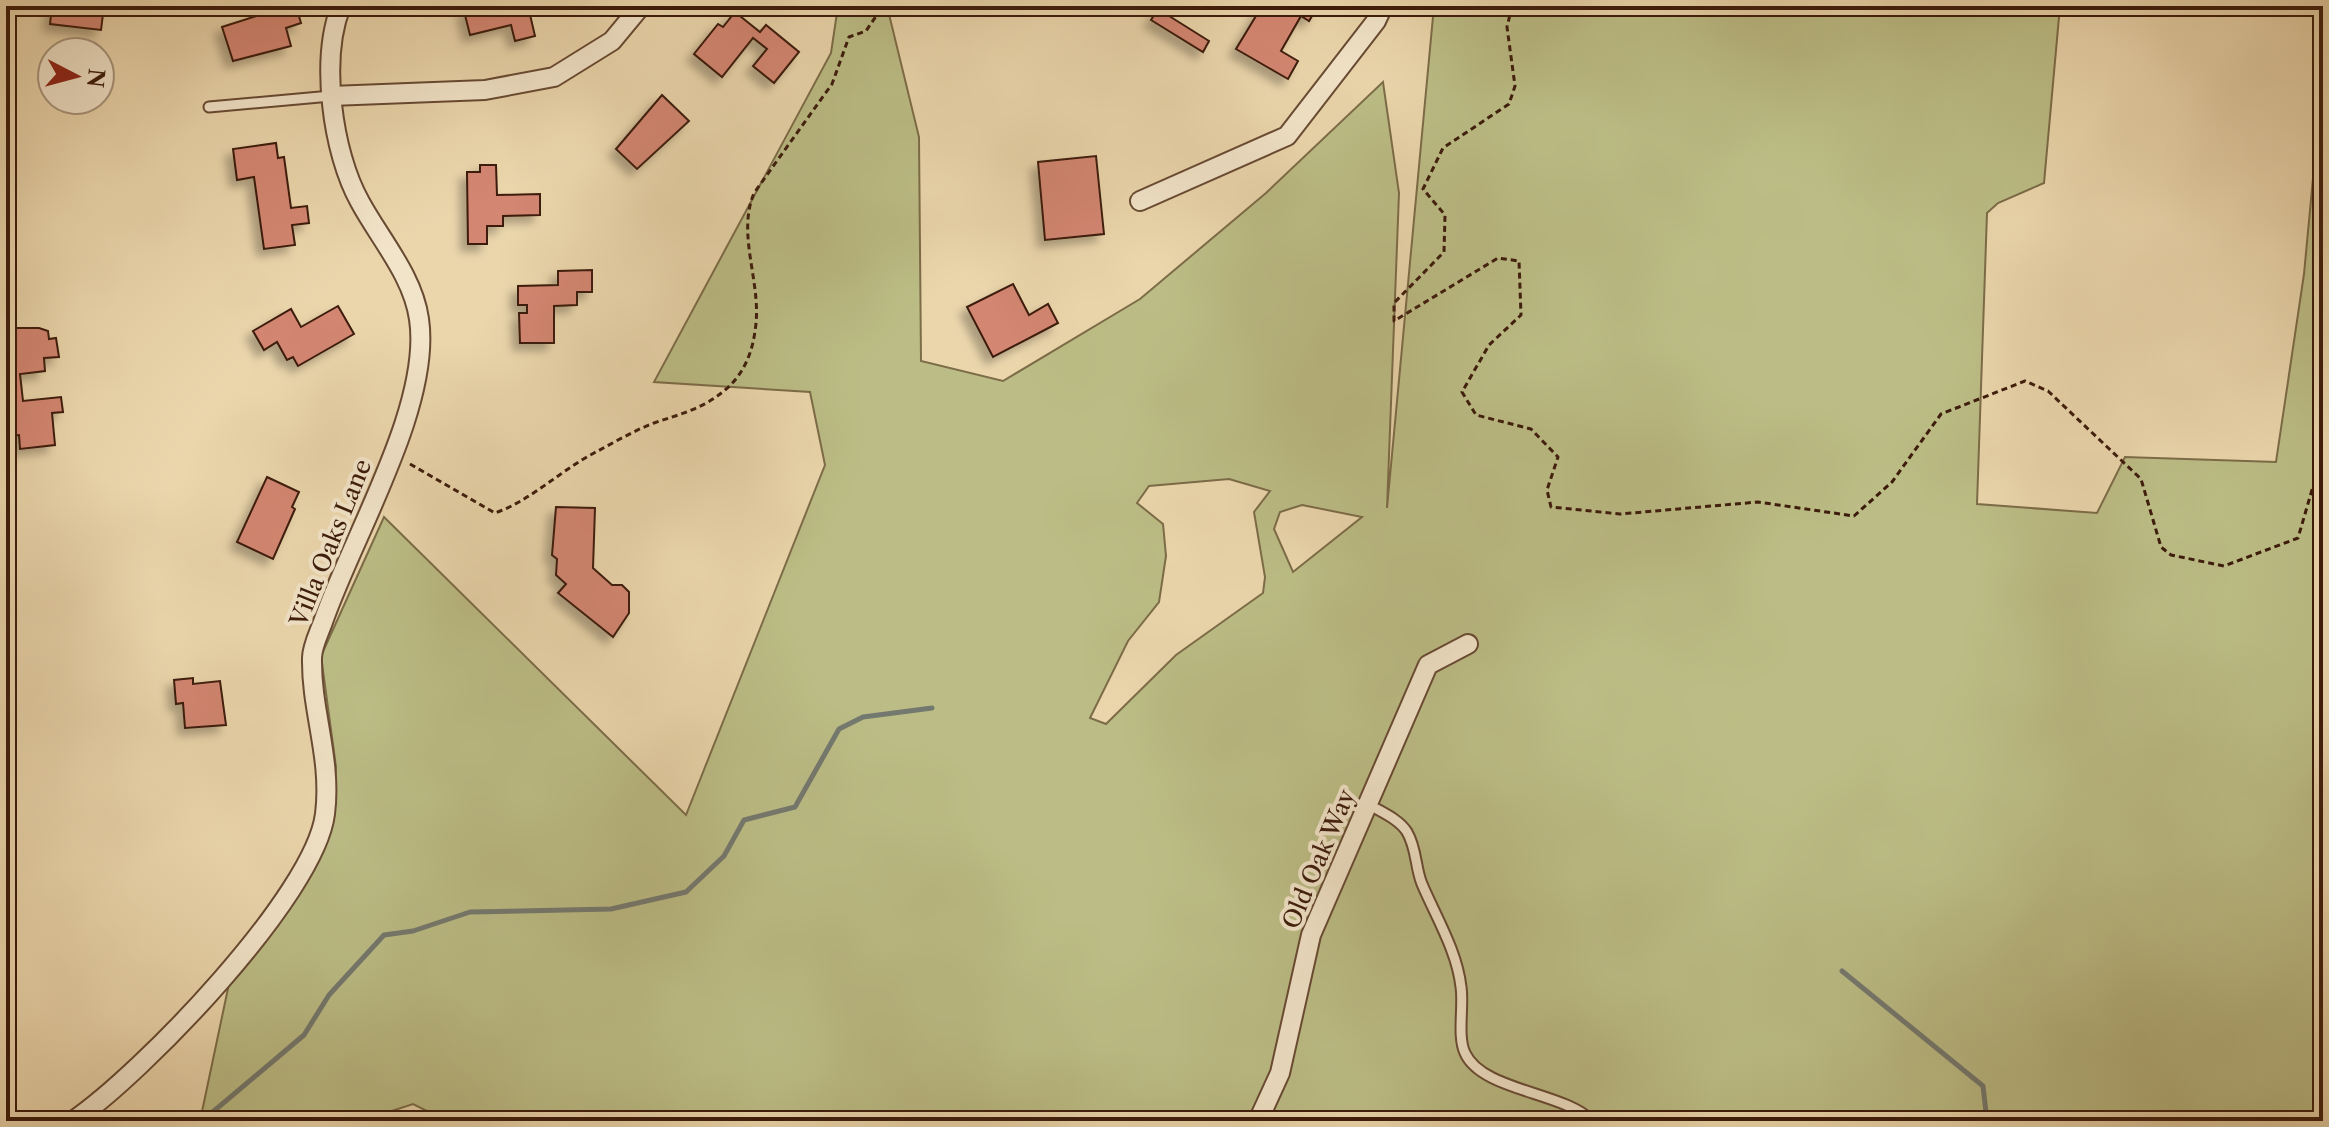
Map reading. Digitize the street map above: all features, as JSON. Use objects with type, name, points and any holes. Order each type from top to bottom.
[{"type":"street","name":"Villa Oaks Lane","points":[[73,1121],[102,1102],[176,1032],[269,919],[312,859],[325,816],[327,764],[312,656],[341,571],[411,409],[421,350],[419,318],[411,291],[358,198],[339,148],[331,96],[334,23],[341,6]]},
{"type":"street","points":[[331,96],[485,90],[554,77],[612,41],[641,6]]},
{"type":"street","points":[[1140,201],[1287,136],[1376,21],[1383,6]]},
{"type":"street","name":"Old Oak Way","points":[[1258,1121],[1280,1073],[1311,935],[1428,665],[1468,644]]},
{"type":"lane","points":[[209,107],[331,96]]},
{"type":"lane","points":[[1368,804],[1405,830],[1415,849],[1421,881],[1443,927],[1461,982],[1465,1053],[1476,1066],[1518,1090],[1571,1105],[1592,1121]]},
{"type":"path","points":[[393,454],[486,512],[495,513],[512,507],[557,474],[593,453],[653,424],[694,411],[727,389],[747,364],[756,330],[757,287],[746,214],[754,193],[832,84],[849,37],[866,31],[883,6]]},
{"type":"path","points":[[1512,6],[1507,27],[1515,86],[1509,104],[1443,148],[1423,189],[1445,215],[1444,252],[1394,303],[1394,321],[1498,258],[1519,261],[1521,315],[1489,345],[1462,392],[1476,415],[1531,429],[1558,457],[1547,490],[1551,507],[1620,514],[1758,502],[1854,516],[1892,482],[1941,414],[2025,381],[2048,391],[2141,479],[2161,547],[2171,555],[2224,566],[2298,538],[2323,452]]},
{"type":"path","points":[[2323,346],[2320,360],[2323,390]]},
{"type":"green space","points":[[838,6],[887,6],[919,137],[921,361],[1003,381],[1140,299],[1266,193],[1383,82],[1399,193],[1387,508],[1434,6],[2060,6],[2044,183],[1998,203],[1987,213],[1977,504],[2097,513],[2125,457],[2276,462],[2304,274],[2323,72],[2323,1121],[447,1121],[413,1104],[361,1121],[200,1121],[230,979],[318,861],[333,820],[336,767],[321,656],[384,517],[686,815],[825,465],[810,392],[654,382],[831,53]],"holes":[[[1229,479],[1270,491],[1254,512],[1265,577],[1263,593],[1176,655],[1106,724],[1090,718],[1128,641],[1159,602],[1166,556],[1163,524],[1137,503],[1149,486]],[[1302,505],[1362,517],[1293,572],[1274,529],[1280,512]]]},
{"type":"building","points":[[52,6],[104,6],[101,30],[50,24]]},
{"type":"building","points":[[296,6],[301,23],[286,28],[291,46],[233,61],[222,27]]},
{"type":"building","points":[[467,6],[528,6],[535,36],[515,41],[511,25],[470,35],[464,11],[468,10]]},
{"type":"building","points":[[1262,6],[1318,6],[1309,21],[1301,16],[1281,51],[1298,61],[1288,79],[1236,49]]},
{"type":"building","points":[[1158,9],[1209,41],[1203,52],[1151,20]]},
{"type":"building","points":[[735,12],[760,32],[766,25],[799,52],[774,83],[753,66],[767,49],[753,38],[722,77],[694,54],[718,24],[723,27]]},
{"type":"building","points":[[662,95],[689,121],[637,169],[616,149]]},
{"type":"building","points":[[276,143],[278,158],[284,157],[291,208],[307,206],[309,223],[292,225],[295,245],[264,249],[254,177],[237,180],[233,149]]},
{"type":"building","points":[[1096,156],[1104,234],[1045,240],[1038,162]]},
{"type":"building","points":[[480,165],[496,165],[497,195],[540,194],[540,215],[503,216],[503,226],[487,226],[487,244],[468,244],[467,172],[480,172]]},
{"type":"building","points":[[592,270],[592,292],[577,292],[577,305],[554,306],[554,343],[520,343],[519,313],[527,313],[527,305],[518,305],[518,286],[558,285],[558,271]]},
{"type":"building","points":[[1013,284],[1029,315],[1048,304],[1058,323],[993,357],[967,307]]},
{"type":"building","points":[[338,306],[354,334],[298,366],[293,357],[287,360],[277,342],[264,350],[253,331],[291,309],[301,327]]},
{"type":"building","points":[[11,328],[39,328],[48,331],[49,339],[56,338],[59,357],[44,358],[45,371],[20,374],[23,401],[61,397],[63,412],[52,413],[55,445],[20,449],[19,435],[10,436],[6,417],[6,336]]},
{"type":"building","points":[[267,477],[299,492],[292,507],[295,509],[273,559],[237,542]]},
{"type":"building","points":[[556,507],[595,508],[593,568],[612,585],[622,585],[629,592],[629,613],[613,637],[558,593],[566,584],[556,575],[557,559],[552,555]]},
{"type":"building","points":[[193,678],[193,684],[220,681],[226,725],[185,728],[183,703],[176,704],[174,680]]},
{"type":"waterway","points":[[202,1121],[304,1035],[329,995],[384,935],[413,931],[470,912],[611,909],[686,892],[724,856],[744,820],[795,807],[839,729],[863,717],[932,708]]},
{"type":"waterway","points":[[1842,971],[1983,1086],[1987,1121]]}]
